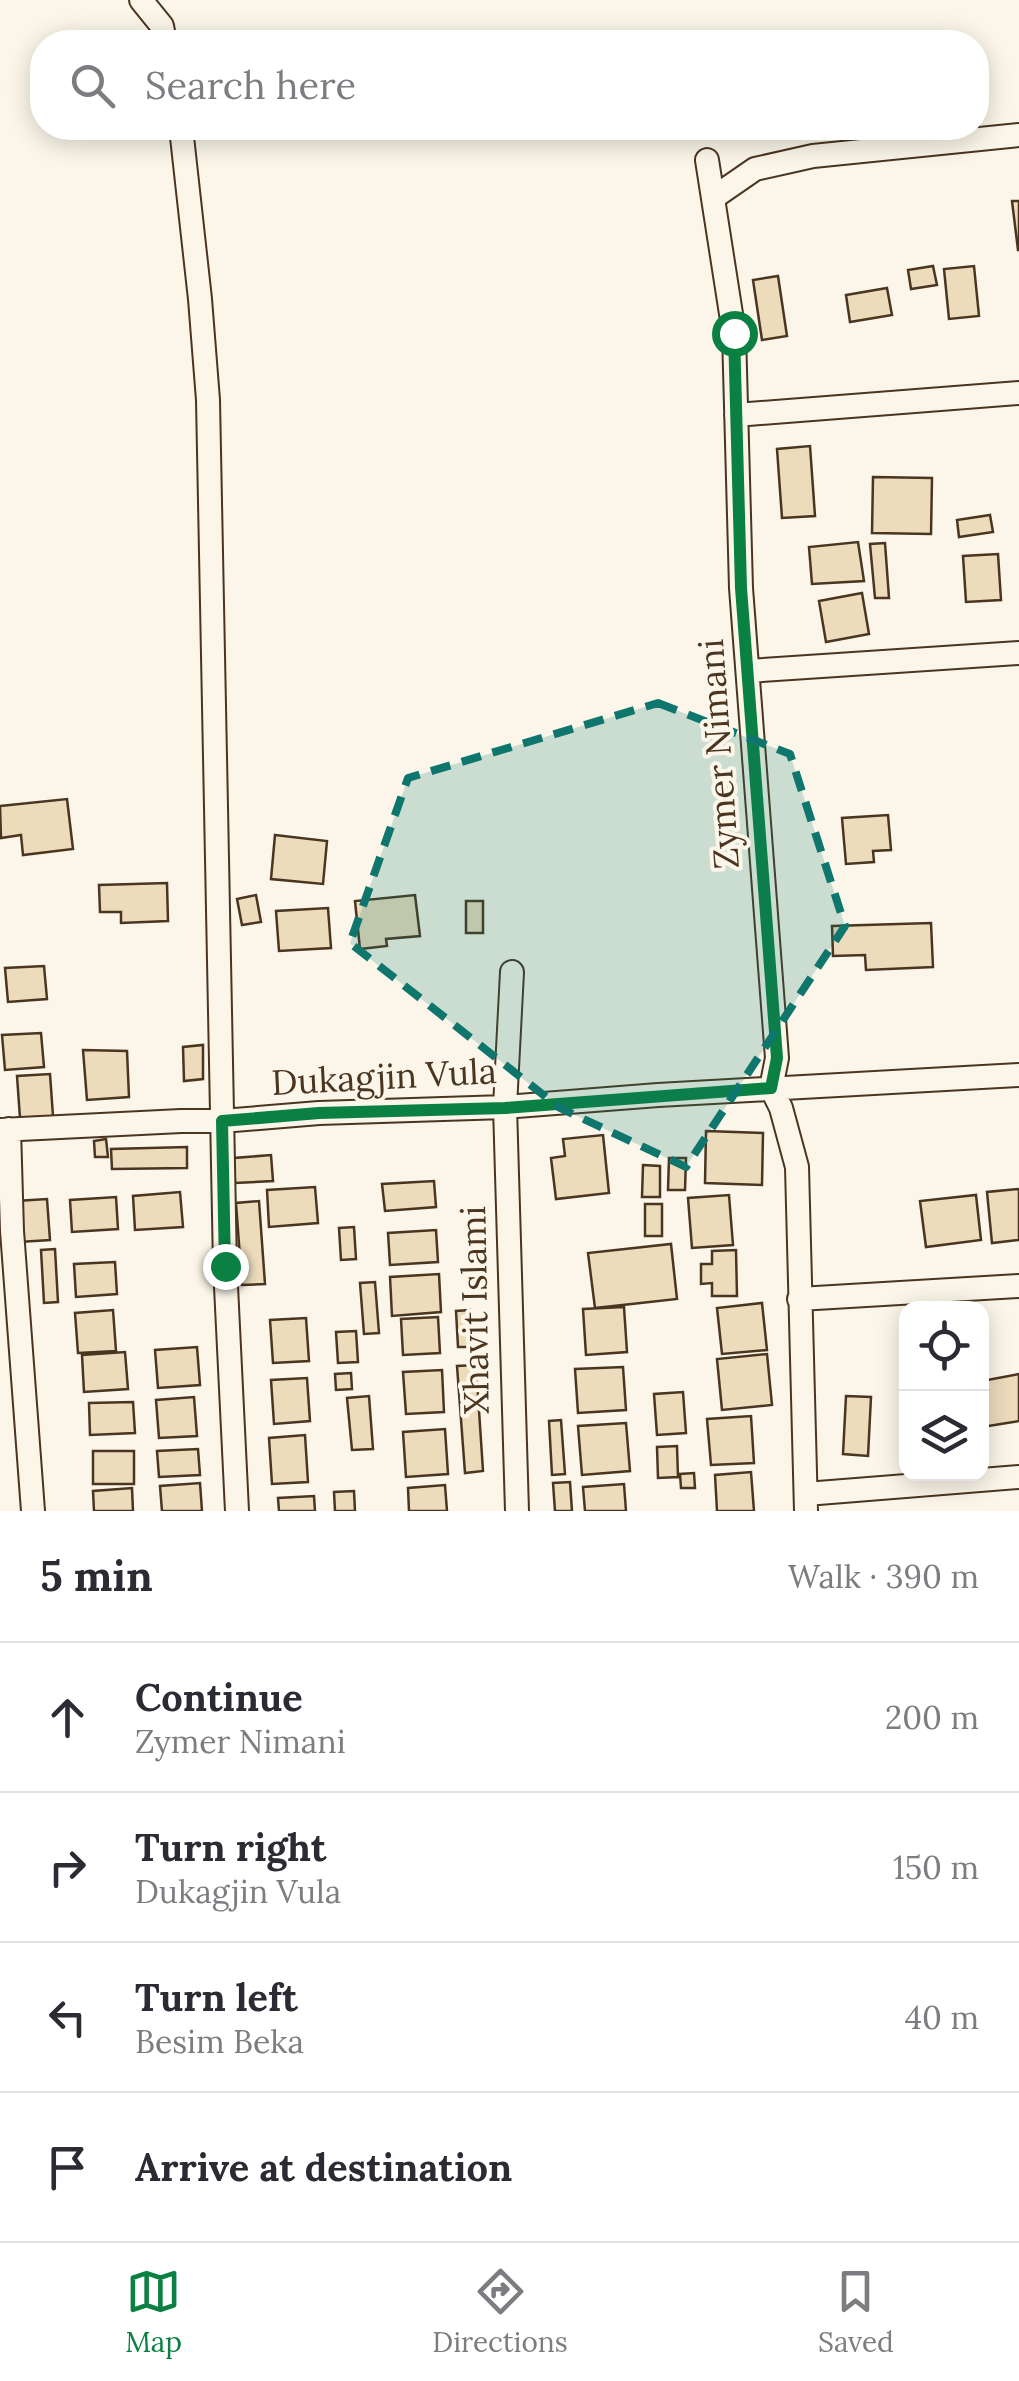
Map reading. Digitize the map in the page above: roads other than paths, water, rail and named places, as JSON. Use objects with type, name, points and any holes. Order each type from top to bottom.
[{"type":"street","points":[[142,0],[163,30]]},
{"type":"street","points":[[989,138],[1019,135]]},
{"type":"street","points":[[182,140],[208,400],[225,1266],[238,1511]]},
{"type":"street","points":[[713,198],[754,169],[813,156],[970,140]]},
{"type":"street","name":"Zymer Nimani","points":[[707,160],[734,333],[741,588],[777,1058],[771,1088],[781,1108],[797,1167],[806,1502]]},
{"type":"street","points":[[736,414],[1019,394]]},
{"type":"street","points":[[748,671],[1019,653]]},
{"type":"street","name":"Xhavit Islami","points":[[512,972],[505,1108],[516,1511]]},
{"type":"street","points":[[771,1088],[1019,1075]]},
{"type":"street","name":"Dukagjin Vula","points":[[5,1130],[319,1113],[505,1108],[771,1088]]},
{"type":"street","points":[[5,1130],[33,1511]]},
{"type":"street","points":[[799,1299],[1019,1286]]},
{"type":"street","points":[[806,1502],[1019,1478]]}]
